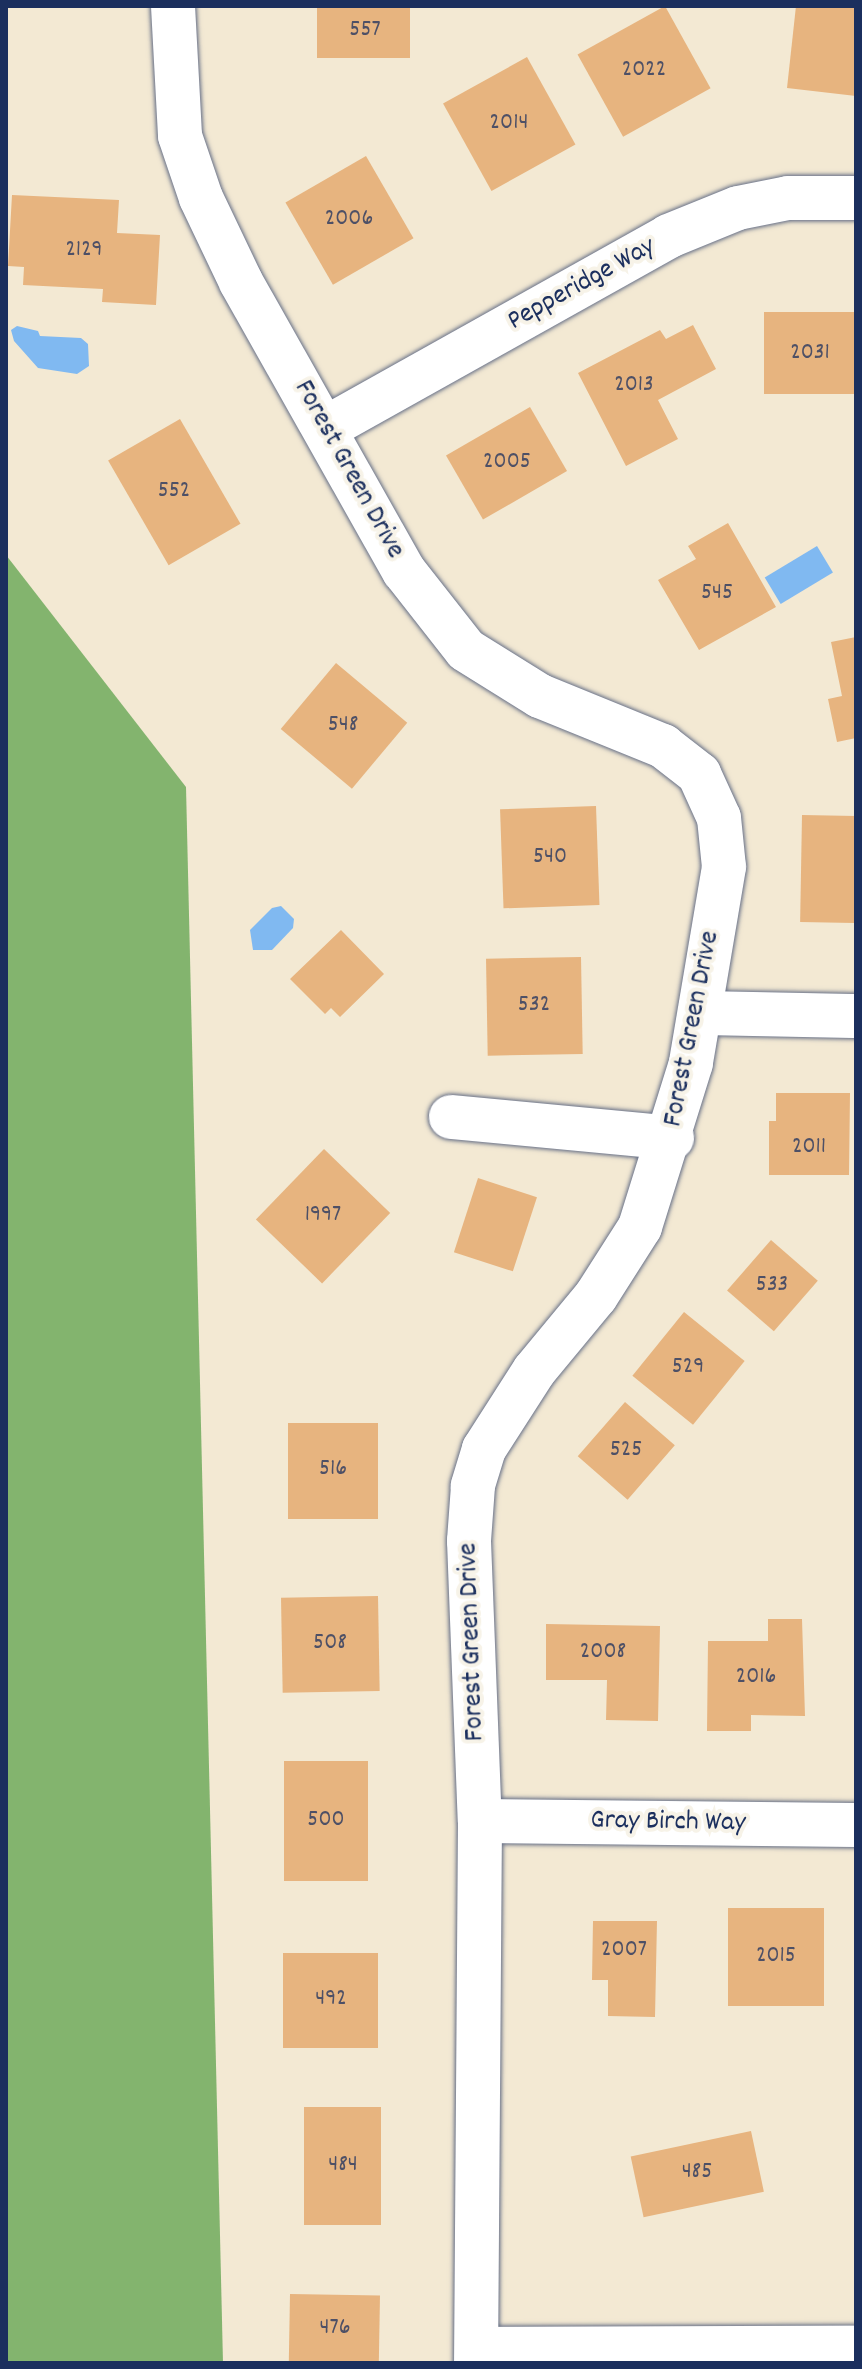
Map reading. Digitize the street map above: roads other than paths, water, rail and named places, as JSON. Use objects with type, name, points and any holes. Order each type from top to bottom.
[{"type":"street","name":"Forest Green Drive","points":[[173,6],[180,136],[201,198],[241,282],[404,571],[466,650],[540,696],[663,746],[699,774],[719,818],[724,867],[700,1013],[672,1138],[640,1227],[596,1296],[534,1371],[484,1449],[473,1486],[469,1541],[480,1821],[476,2356]]},
{"type":"street","name":"Pepperidge Way","points":[[326,428],[669,236],[738,208],[788,198],[856,198]]},
{"type":"street","points":[[700,1013],[856,1016]]},
{"type":"street","points":[[451,1117],[672,1138]]},
{"type":"street","name":"Gray Birch Way","points":[[480,1821],[856,1825]]},
{"type":"street","points":[[476,2356],[856,2348]]},
{"type":"water","points":[[17,326],[38,331],[40,336],[81,338],[88,344],[89,366],[77,374],[38,368],[14,341],[11,330]]},
{"type":"water","points":[[817,546],[833,573],[781,604],[765,577]]},
{"type":"water","points":[[281,906],[294,919],[293,928],[272,950],[253,950],[250,930],[272,908]]}]
